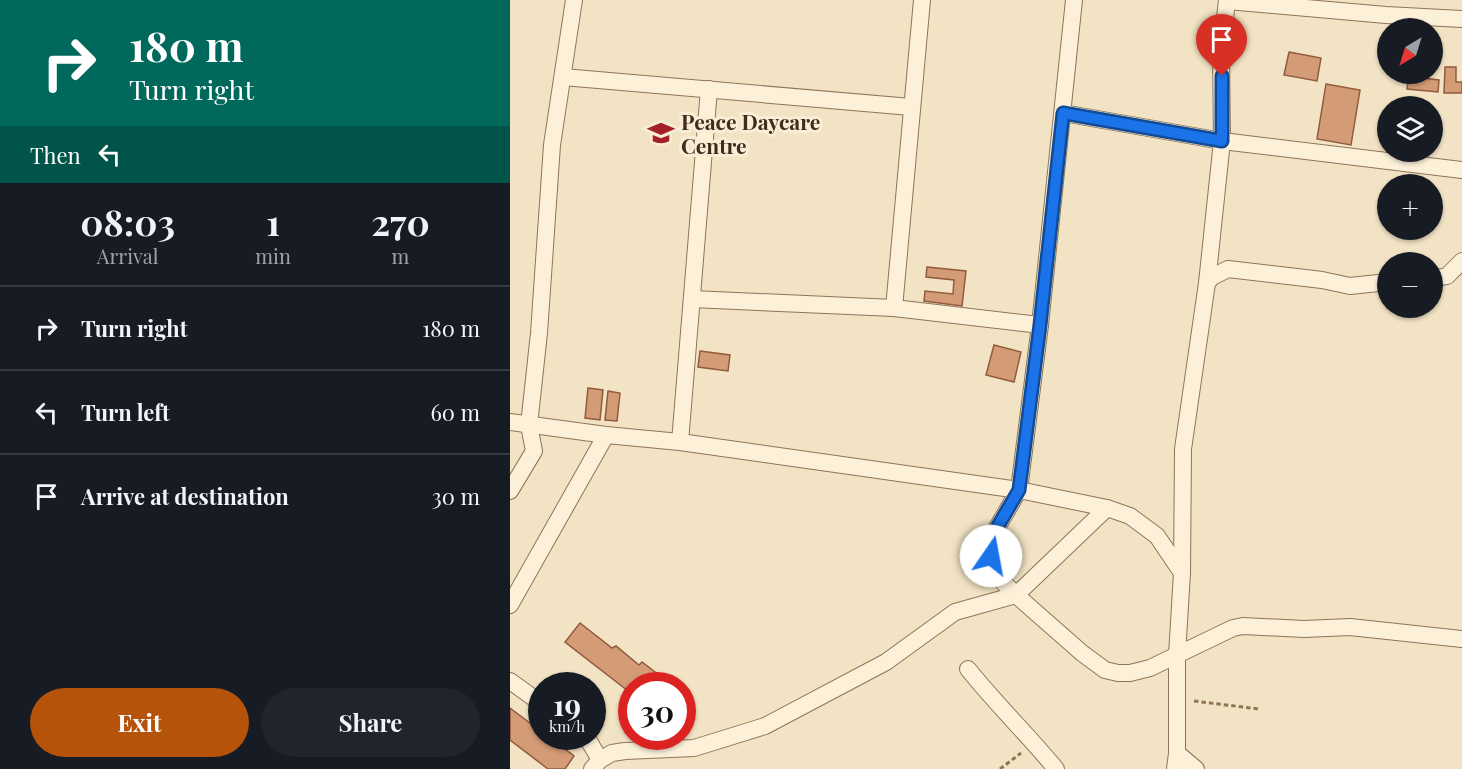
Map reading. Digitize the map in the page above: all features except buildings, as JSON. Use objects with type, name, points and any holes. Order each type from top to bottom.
[{"type":"street","points":[[510,491],[534,451],[529,425],[539,333],[552,145],[574,0]]},
{"type":"street","points":[[894,308],[922,0]]},
{"type":"street","points":[[1074,0],[1040,325],[1019,490],[995,531],[991,556],[1003,582],[1082,653],[1105,670],[1118,673],[1130,673],[1150,668],[1233,628],[1243,626],[1304,629],[1350,627],[1462,639]]},
{"type":"street","points":[[1196,769],[1176,761],[1183,449],[1208,283],[1222,141],[1221,54],[1227,0],[1387,7],[1462,19]]},
{"type":"street","points":[[563,77],[911,107]]},
{"type":"street","points":[[680,442],[709,89]]},
{"type":"street","points":[[1063,113],[1222,141],[1462,170]]},
{"type":"street","points":[[1443,277],[1447,276],[1462,261]]},
{"type":"street","points":[[1208,283],[1212,277],[1228,269],[1322,280],[1350,286],[1377,283]]},
{"type":"street","points":[[692,299],[894,308],[1040,325]]},
{"type":"street","points":[[510,422],[680,442],[1019,490],[1107,508],[1130,516],[1157,536],[1182,573]]},
{"type":"street","points":[[510,605],[606,435]]},
{"type":"street","points":[[596,764],[612,753],[694,748],[765,726],[886,662],[955,612],[1016,596],[1107,508]]},
{"type":"street","points":[[969,669],[988,695],[1003,708],[1056,769]]},
{"type":"street","points":[[510,681],[528,694]]},
{"type":"path","points":[[1177,701],[1259,709]]},
{"type":"path","points":[[1000,769],[1034,743]]},
{"type":"place","name":"Peace Daycare Centre","points":[[661,133]]},
{"type":"route","points":[[991,556],[995,531],[1019,490],[1063,113],[1222,141],[1222,76]]}]
